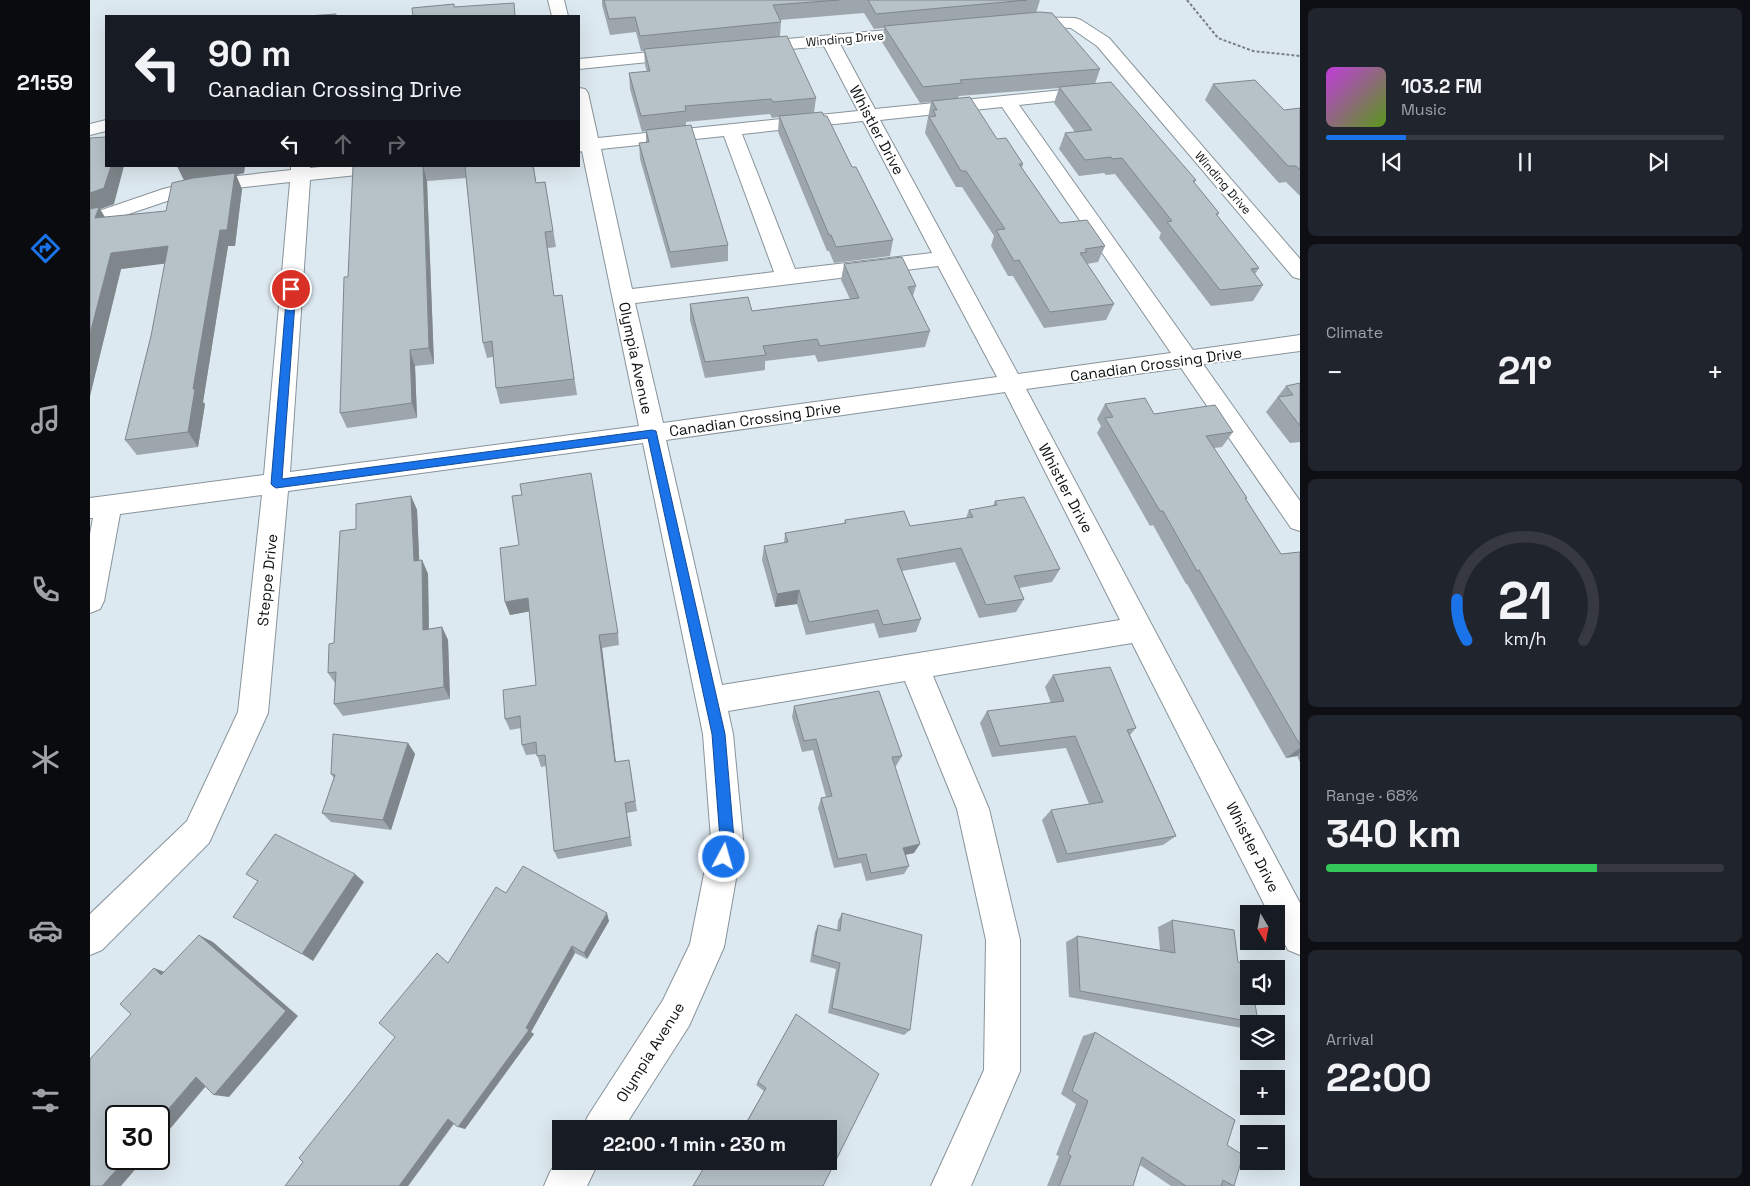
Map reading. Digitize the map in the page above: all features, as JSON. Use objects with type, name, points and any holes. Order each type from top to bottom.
[{"type":"street","points":[[556,0],[560,15]]},
{"type":"street","name":"Winding Drive","points":[[1005,24],[1034,21],[1075,23],[1103,42],[1124,89],[1300,272]]},
{"type":"street","name":"Winding Drive","points":[[740,49],[937,30]]},
{"type":"street","name":"Whistler Drive","points":[[829,40],[946,258],[1300,938]]},
{"type":"street","points":[[580,64],[701,52]]},
{"type":"street","points":[[585,145],[1124,89]]},
{"type":"street","name":"Olympia Avenue","points":[[580,102],[585,145],[623,297],[718,734],[727,839],[707,947],[676,1013],[607,1120]]},
{"type":"street","points":[[1008,102],[1300,521]]},
{"type":"street","points":[[90,130],[105,125]]},
{"type":"street","points":[[731,130],[787,277]]},
{"type":"street","points":[[90,221],[170,193],[201,186],[301,171],[369,167]]},
{"type":"street","name":"Steppe Drive","points":[[90,938],[198,832],[253,712],[276,484],[301,171]]},
{"type":"street","points":[[623,297],[946,258]]},
{"type":"street","name":"Canadian Crossing Drive","points":[[100,507],[1012,384],[1300,343]]},
{"type":"street","points":[[90,601],[100,507]]},
{"type":"street","points":[[711,700],[1140,629]]},
{"type":"street","points":[[914,666],[973,809],[1004,940],[1002,1070],[951,1186]]},
{"type":"street","points":[[564,1186],[574,1170]]},
{"type":"path","points":[[1187,0],[1218,38],[1253,51],[1300,56]]},
{"type":"building","points":[[604,0],[839,0],[773,5],[781,22],[640,36],[635,17],[609,19]]},
{"type":"building","points":[[868,0],[1027,0],[876,14]]},
{"type":"building","points":[[514,3],[515,15],[413,15],[412,8],[454,4],[454,7]]},
{"type":"building","points":[[1039,12],[1052,13],[1100,69],[960,80],[962,83],[923,87],[884,26]]},
{"type":"building","points":[[787,36],[816,98],[773,102],[771,99],[685,106],[686,111],[641,116],[629,73],[650,71],[644,49]]},
{"type":"building","points":[[1255,80],[1284,110],[1300,108],[1300,170],[1296,166],[1288,166],[1213,84]]},
{"type":"building","points":[[1111,82],[1196,180],[1193,181],[1219,213],[1216,214],[1259,268],[1251,269],[1263,285],[1220,290],[1167,222],[1172,221],[1122,158],[1112,159],[1111,157],[1085,160],[1065,133],[1092,130],[1059,87]]},
{"type":"building","points":[[970,97],[997,139],[1006,138],[1023,164],[1019,164],[1060,223],[1087,220],[1105,246],[1085,249],[1087,252],[1080,253],[1114,304],[1050,312],[1019,260],[1014,261],[996,230],[1005,229],[966,171],[961,171],[929,117],[936,116],[933,110],[937,110],[932,101]]},
{"type":"building","points":[[822,112],[824,116],[827,116],[852,167],[856,167],[893,240],[836,247],[831,235],[829,235],[779,116]]},
{"type":"building","points":[[691,125],[728,245],[670,252],[639,143],[649,142],[646,130]]},
{"type":"building","points":[[105,137],[105,167],[111,167],[104,188],[90,193],[90,138]]},
{"type":"building","points":[[353,167],[423,167],[429,348],[410,350],[412,403],[340,413],[344,277],[348,277]]},
{"type":"building","points":[[465,167],[533,167],[536,183],[545,182],[553,231],[545,232],[554,296],[562,295],[574,379],[496,388],[492,341],[483,343]]},
{"type":"building","points":[[235,173],[227,230],[220,230],[193,389],[195,389],[188,432],[125,440],[151,336],[168,246],[111,253],[90,334],[90,209],[99,207],[95,218],[166,211],[172,183],[193,178]]},
{"type":"building","points":[[902,257],[916,286],[908,287],[930,331],[820,346],[817,339],[763,346],[766,355],[705,362],[690,304],[748,297],[752,311],[859,298],[844,264]]},
{"type":"building","points":[[1300,383],[1300,426],[1278,397],[1293,395],[1286,386]]},
{"type":"building","points":[[1145,398],[1154,414],[1215,405],[1233,432],[1206,436],[1281,554],[1300,552],[1300,745],[1199,570],[1197,571],[1163,511],[1160,511],[1105,418],[1113,417],[1105,404]]},
{"type":"building","points":[[591,473],[618,633],[599,635],[615,762],[629,760],[635,801],[625,803],[630,837],[554,851],[545,755],[537,756],[536,742],[522,745],[520,716],[505,719],[503,690],[536,685],[528,598],[505,602],[500,548],[519,545],[512,496],[522,495],[520,484]]},
{"type":"building","points":[[411,496],[414,561],[422,560],[423,630],[442,627],[444,687],[334,704],[336,672],[328,673],[329,644],[334,643],[340,531],[356,529],[356,504]]},
{"type":"building","points":[[1024,497],[1060,569],[1014,576],[1024,599],[986,605],[961,548],[897,559],[921,619],[883,625],[878,610],[809,622],[799,590],[777,594],[764,546],[788,542],[785,533],[846,523],[845,520],[904,511],[910,526],[973,517],[969,510],[997,505],[995,501]]},
{"type":"building","points":[[1110,667],[1136,728],[1127,730],[1176,836],[1067,854],[1051,810],[1103,802],[1075,736],[1000,746],[987,711],[1064,701],[1053,675]]},
{"type":"building","points":[[879,691],[902,756],[892,757],[920,844],[903,848],[909,866],[871,873],[866,854],[838,859],[821,798],[832,796],[816,739],[804,741],[794,706]]},
{"type":"building","points":[[333,734],[408,743],[383,820],[322,813],[335,775],[331,774]]},
{"type":"building","points":[[275,834],[355,874],[302,954],[233,917],[258,881],[246,874]]},
{"type":"building","points":[[523,866],[607,913],[584,953],[572,946],[526,1028],[529,1030],[458,1127],[448,1119],[399,1186],[285,1186],[303,1162],[299,1158],[395,1037],[379,1023],[437,953],[448,963],[496,887],[506,893]]},
{"type":"building","points":[[842,913],[922,935],[910,1030],[832,1008],[840,963],[813,955],[818,925],[840,931]]},
{"type":"building","points":[[1172,920],[1234,930],[1238,962],[1240,962],[1240,1005],[1255,1005],[1257,1015],[1240,1015],[1240,1020],[1080,991],[1077,936],[1175,953]]},
{"type":"building","points":[[199,935],[286,1011],[214,1095],[196,1077],[170,1107],[170,1105],[105,1105],[105,1170],[116,1170],[102,1186],[90,1186],[90,1059],[131,1014],[120,1004],[154,968],[161,975]]},
{"type":"building","points":[[796,1014],[879,1074],[837,1158],[837,1120],[748,1120],[766,1088],[758,1082]]},
{"type":"building","points":[[1095,1032],[1235,1120],[1227,1145],[1240,1153],[1240,1165],[1234,1186],[1223,1180],[1221,1186],[1186,1186],[1142,1157],[1133,1186],[1059,1186],[1071,1156],[1068,1154],[1088,1101],[1072,1091]]},
{"type":"building","points":[[703,1170],[831,1170],[823,1186],[693,1186]]},
{"type":"route","points":[[291,289],[276,484],[652,433],[718,734],[727,839],[724,857]]}]
